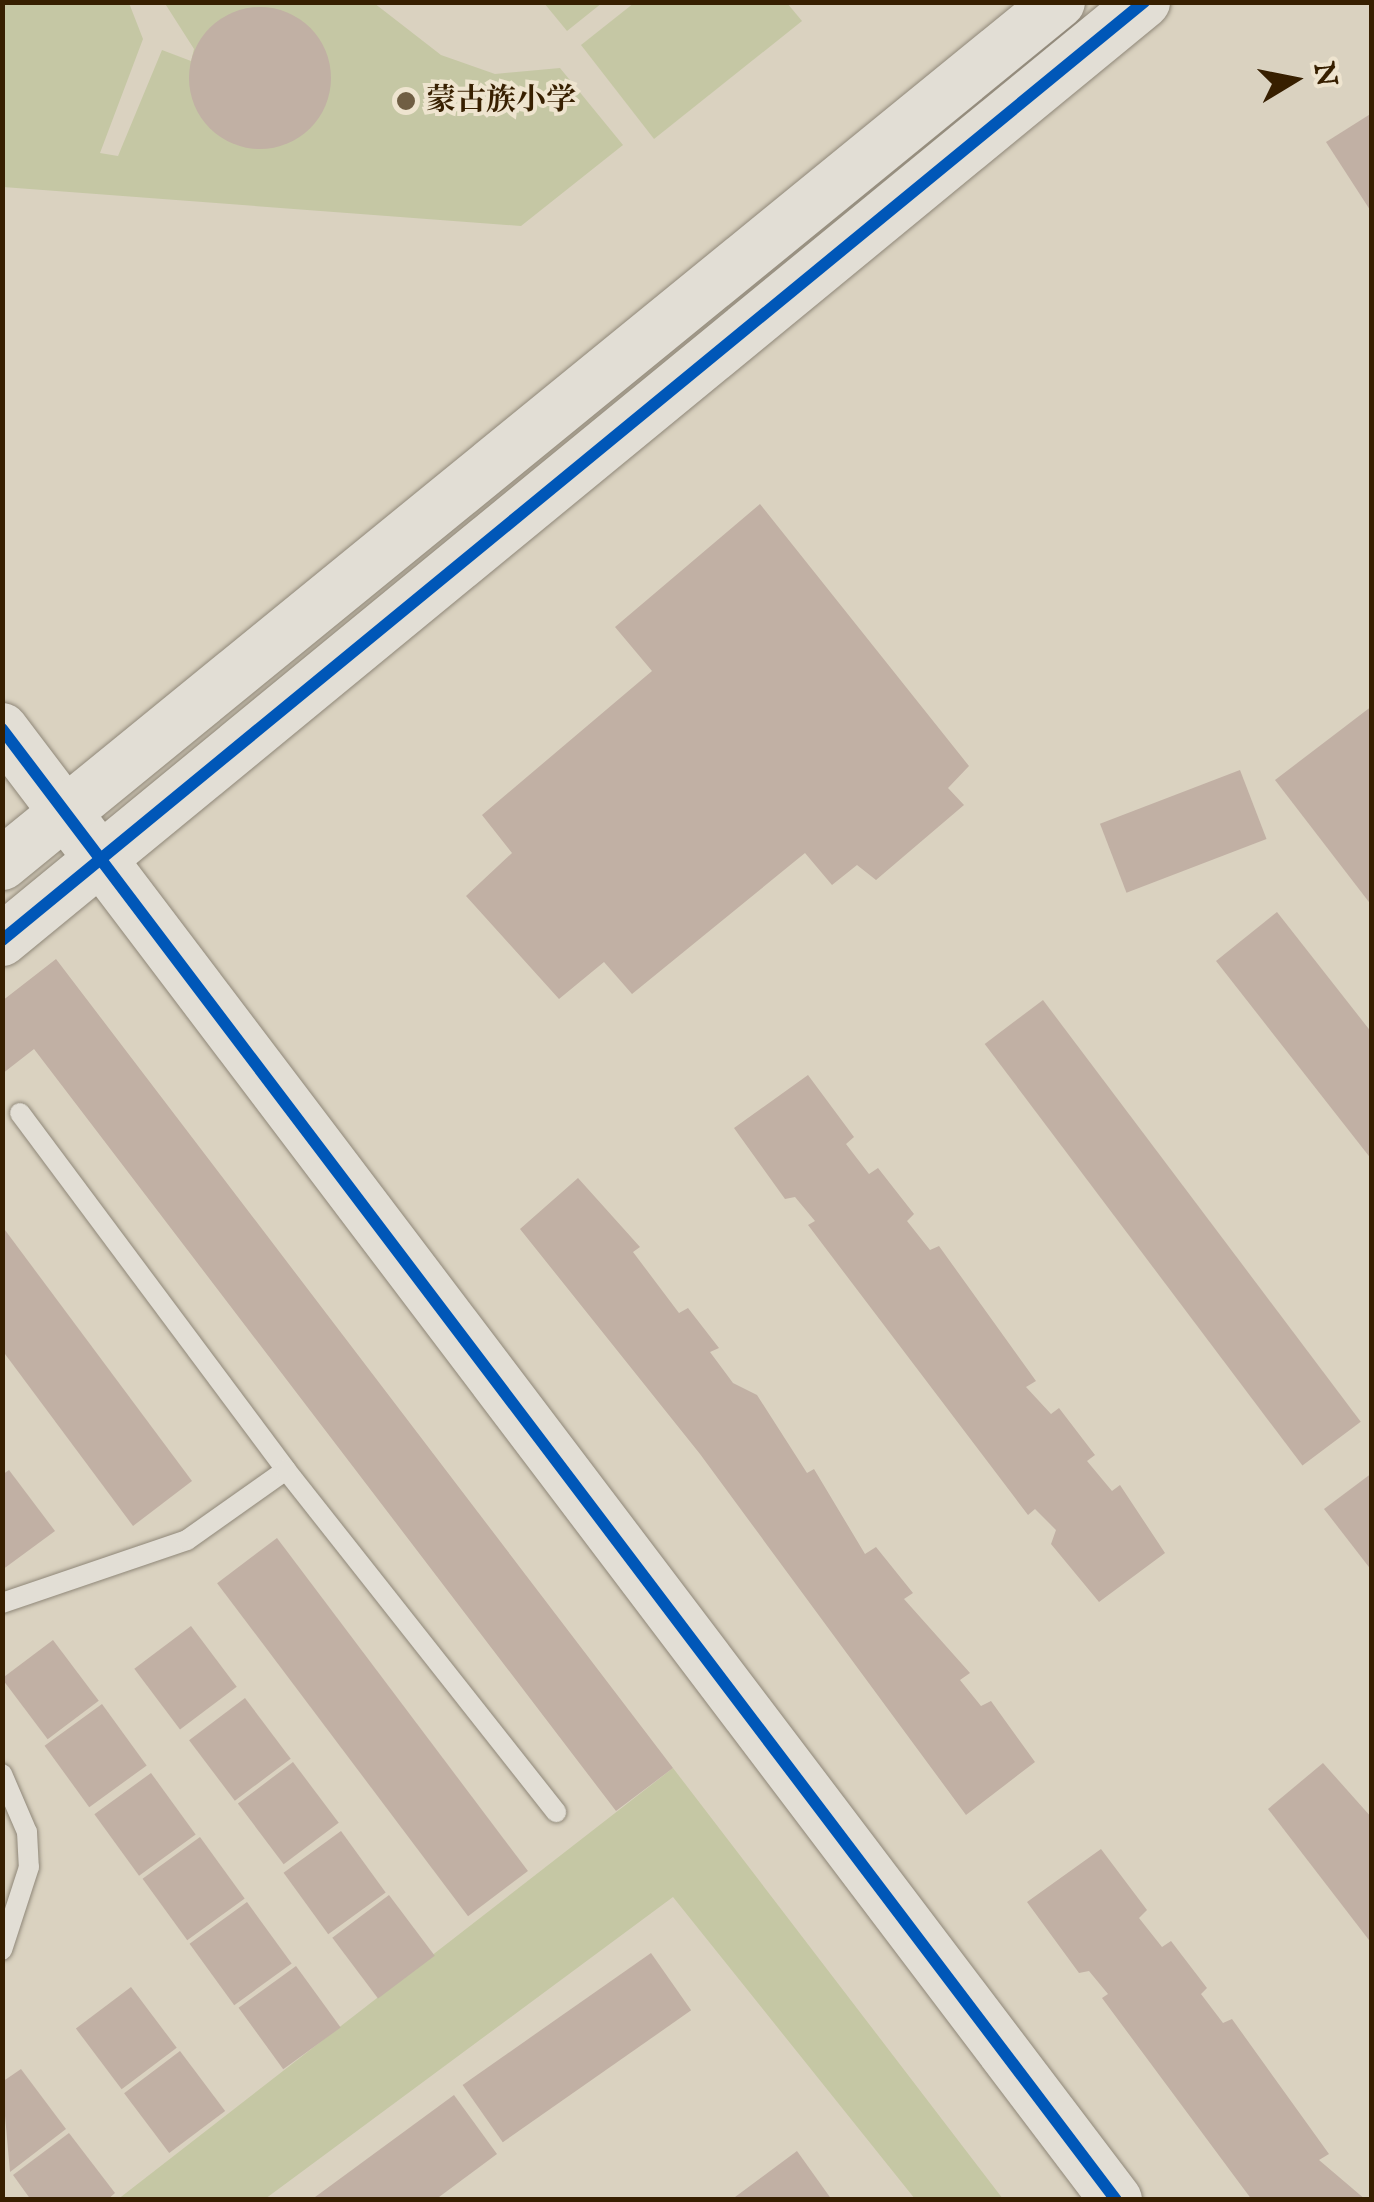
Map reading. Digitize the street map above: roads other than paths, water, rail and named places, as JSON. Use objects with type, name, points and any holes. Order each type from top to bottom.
[{"type":"street","points":[[2,864],[1059,2]]},
{"type":"street","points":[[2,940],[1144,2]]},
{"type":"street","points":[[2,730],[1116,2200]]},
{"type":"lane","points":[[20,1113],[286,1470],[556,1812]]},
{"type":"lane","points":[[2,1604],[186,1540],[286,1470]]},
{"type":"lane","points":[[2,1774],[27,1832],[29,1867],[2,1950]]},
{"type":"place","name":"蒙古族小学","points":[[406,101]]}]
